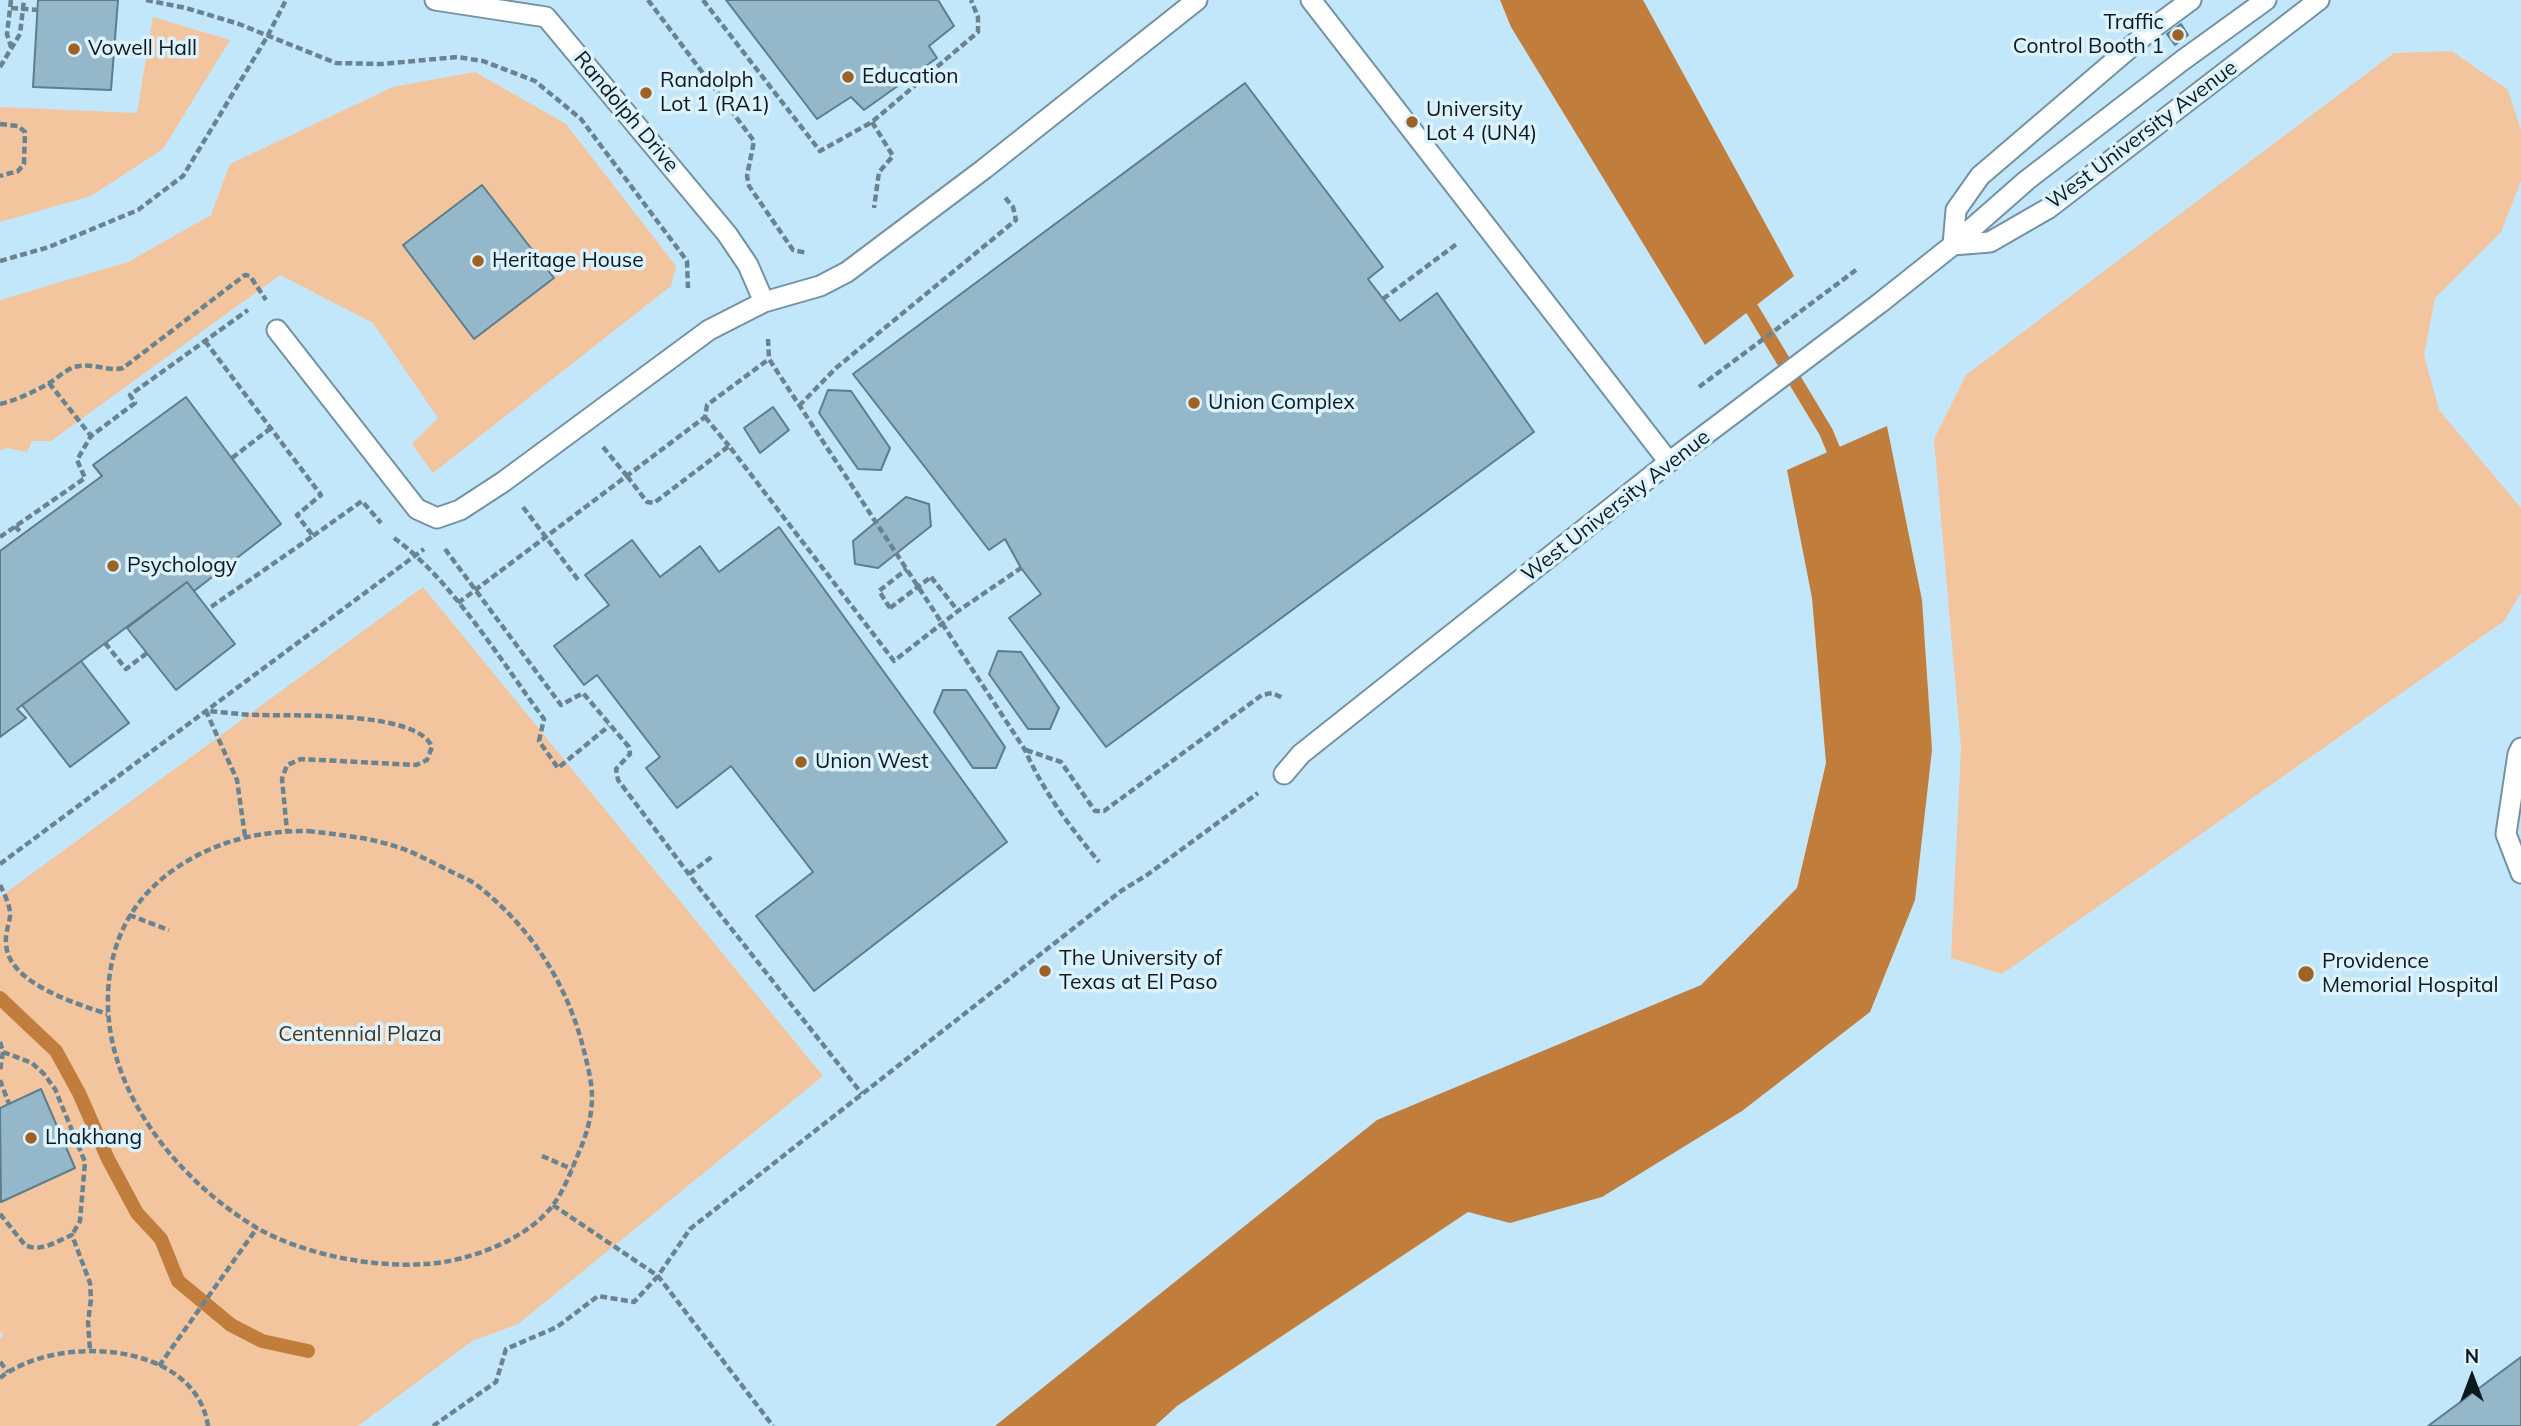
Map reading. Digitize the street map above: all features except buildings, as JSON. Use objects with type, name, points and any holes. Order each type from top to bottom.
[{"type":"lane","name":"Randolph Drive","points":[[435,0],[546,17],[727,234],[748,265],[764,302]]},
{"type":"lane","points":[[277,330],[417,509],[437,517],[460,510],[503,482],[709,330],[764,302],[820,286],[847,272],[984,169],[1197,0]]},
{"type":"lane","points":[[1311,0],[1670,462]]},
{"type":"lane","points":[[1953,245],[1956,210],[1980,176],[2153,28],[2191,0]]},
{"type":"lane","name":"West University Avenue","points":[[1284,774],[1301,754],[1670,462],[1953,245],[2026,180],[2266,0]]},
{"type":"lane","name":"West University Avenue","points":[[1953,245],[1990,242],[2049,208],[2319,0]]},
{"type":"lane","points":[[2521,748],[2506,834],[2521,873]]},
{"type":"path","points":[[11,0],[7,34],[12,48]]},
{"type":"path","points":[[0,67],[20,34],[24,0]]},
{"type":"path","points":[[146,0],[186,8],[239,24],[336,63],[383,64],[457,57],[483,61],[535,81],[582,119],[688,261],[688,288]]},
{"type":"path","points":[[0,261],[49,247],[138,210],[183,176],[267,37],[286,0]]},
{"type":"path","points":[[648,0],[754,141],[747,176],[749,186],[793,250],[814,255]]},
{"type":"path","points":[[704,0],[820,151],[872,122],[978,32],[978,18],[971,0]]},
{"type":"path","points":[[10,8],[37,10]]},
{"type":"path","points":[[872,122],[893,156],[879,172],[873,216]]},
{"type":"path","points":[[0,124],[18,125],[26,132],[24,164],[18,171],[0,176]]},
{"type":"path","points":[[799,406],[836,368],[1016,220],[1013,207],[984,169]]},
{"type":"path","points":[[1383,299],[1483,223]]},
{"type":"path","points":[[1699,387],[1856,270]]},
{"type":"path","points":[[0,404],[22,398],[72,368],[88,365],[102,365],[114,370],[123,368],[245,275],[250,276],[265,298],[130,395],[135,403],[90,436],[78,460],[85,478],[0,537]]},
{"type":"path","points":[[205,341],[321,495],[297,514],[313,536]]},
{"type":"path","points":[[458,603],[705,417],[707,405],[769,359],[1025,750],[1037,777],[1075,833],[1099,862]]},
{"type":"path","points":[[49,383],[90,436]]},
{"type":"path","points":[[705,417],[894,662],[958,611],[1021,568]]},
{"type":"path","points":[[232,458],[271,428]]},
{"type":"path","points":[[627,477],[647,502],[654,503],[729,446]]},
{"type":"path","points":[[503,482],[579,581]]},
{"type":"path","points":[[208,609],[362,501],[394,537],[418,555],[458,603],[544,719],[539,741],[558,768],[610,726]]},
{"type":"path","points":[[437,517],[436,537],[561,705],[583,693],[629,747],[630,754],[616,769],[618,780],[862,1094]]},
{"type":"path","points":[[15,526],[22,534]]},
{"type":"path","points":[[0,864],[418,555],[436,537]]},
{"type":"path","points":[[907,569],[879,591],[890,608],[931,577],[958,611]]},
{"type":"path","points":[[106,643],[126,669],[147,653]]},
{"type":"path","points":[[1025,750],[1061,762],[1095,811],[1104,811],[1262,695],[1272,693],[1283,698]]},
{"type":"path","points":[[206,711],[258,715],[321,715],[386,722],[415,730],[429,738],[432,747],[427,760],[416,765],[300,759],[287,765],[282,779],[287,831]]},
{"type":"path","points":[[206,711],[237,780],[245,836]]},
{"type":"path","points":[[433,1426],[496,1382],[506,1349],[557,1328],[598,1296],[634,1302],[658,1276],[690,1228],[1121,891],[1147,875],[1284,774]]},
{"type":"path","points":[[287,831],[355,836],[401,848],[475,884],[536,943],[558,980],[577,1024],[592,1096],[587,1135],[572,1169],[553,1205],[531,1226],[469,1257],[427,1264],[394,1264],[314,1251],[257,1228],[190,1175],[168,1151],[134,1102],[112,1047],[107,1015],[107,987],[113,948],[129,915],[155,883],[210,847],[245,836],[287,831]]},
{"type":"path","points":[[689,874],[713,856]]},
{"type":"path","points":[[0,885],[10,913],[5,934],[6,949],[16,967],[29,981],[107,1015]]},
{"type":"path","points":[[129,915],[169,930]]},
{"type":"path","points":[[0,1042],[3,1052],[0,1071]]},
{"type":"path","points":[[0,1214],[25,1245],[31,1248],[42,1248],[72,1235],[80,1221],[85,1161],[55,1089],[44,1074],[32,1063],[3,1052]]},
{"type":"path","points":[[0,1080],[9,1104]]},
{"type":"path","points":[[542,1156],[572,1169]]},
{"type":"path","points":[[553,1205],[658,1276],[773,1426]]},
{"type":"path","points":[[159,1366],[257,1228]]},
{"type":"path","points":[[72,1235],[90,1283],[90,1350]]},
{"type":"path","points":[[0,1378],[25,1363],[46,1356],[90,1350],[135,1356],[159,1366],[189,1386],[199,1401],[208,1426]]},
{"type":"path","points":[[0,1362],[8,1372]]},
{"type":"green space","points":[[153,17],[230,40],[163,149],[91,196],[0,222],[0,107],[137,113]]},
{"type":"green space","points":[[2452,51],[2508,90],[2521,130],[2521,181],[2501,232],[2435,298],[2424,355],[2439,410],[2521,508],[2521,593],[2504,621],[2002,974],[1951,958],[1961,747],[1934,439],[1966,375],[2394,53]]},
{"type":"green space","points":[[475,72],[566,124],[676,266],[671,286],[433,473],[412,444],[438,418],[373,323],[280,275],[51,441],[32,441],[27,452],[7,448],[0,450],[0,300],[128,262],[211,215],[230,164],[393,87]]},
{"type":"green space","name":"Centennial Plaza","points":[[423,587],[823,1076],[518,1324],[472,1341],[358,1426],[0,1426],[0,1339],[3,1336],[0,1331],[0,897]]},
{"type":"shaded area","points":[[1500,0],[1643,0],[1794,276],[1705,345],[1511,27]]},
{"type":"shaded area","points":[[1887,426],[1922,600],[1932,750],[1915,900],[1870,1012],[1742,1111],[1602,1197],[1510,1223],[1468,1212],[1177,1406],[1155,1426],[995,1426],[1377,1120],[1701,985],[1797,888],[1826,763],[1812,598],[1787,470]]},
{"type":"waterway","points":[[1743,294],[1826,432],[1841,468]]},
{"type":"waterway","points":[[0,998],[56,1051],[79,1093],[108,1159],[137,1213],[161,1239],[178,1281],[231,1325],[262,1341],[308,1351]]},
{"type":"place","name":"Traffic Control Booth 1","points":[[2178,35]]},
{"type":"place","name":"Vowell Hall","points":[[74,49]]},
{"type":"place","name":"Education","points":[[848,77]]},
{"type":"place","name":"Randolph Lot 1 (RA1)","points":[[646,93]]},
{"type":"place","name":"University Lot 4 (UN4)","points":[[1412,122]]},
{"type":"place","name":"Heritage House","points":[[478,261]]},
{"type":"place","name":"Union Complex","points":[[1194,403]]},
{"type":"place","name":"Psychology","points":[[113,566]]},
{"type":"place","name":"Union West","points":[[801,762]]},
{"type":"place","name":"The University of Texas at El Paso","points":[[1045,971]]},
{"type":"place","name":"Providence Memorial Hospital","points":[[2306,974]]},
{"type":"place","name":"Lhakhang","points":[[31,1138]]}]
